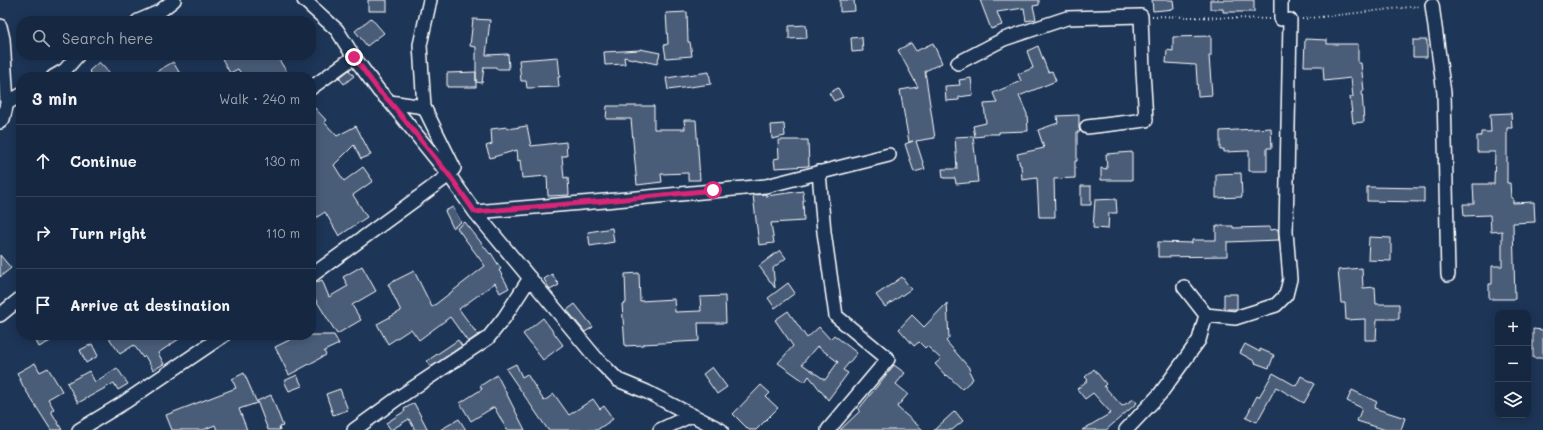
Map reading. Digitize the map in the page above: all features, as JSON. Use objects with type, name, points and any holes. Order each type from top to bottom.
[{"type":"street","points":[[150,16],[159,12],[174,0]]},
{"type":"street","points":[[304,0],[337,30],[354,57],[379,91],[390,102],[449,175],[475,212],[596,358],[618,380],[647,392],[721,430]]},
{"type":"street","points":[[316,272],[449,175],[454,168],[424,107],[420,45],[430,0]]},
{"type":"street","points":[[1184,287],[1206,315],[1234,318],[1276,305],[1286,295],[1290,279],[1286,232],[1286,20],[1281,0]]},
{"type":"street","points":[[1432,4],[1444,93],[1448,275]]},
{"type":"street","points":[[958,63],[1004,39],[1067,18],[1141,16],[1146,120],[1087,127]]},
{"type":"street","points":[[0,26],[3,39],[7,103],[3,119],[0,122]]},
{"type":"street","points":[[316,84],[354,57]]},
{"type":"street","points":[[69,72],[75,60]]},
{"type":"street","points":[[7,103],[16,98]]},
{"type":"street","points":[[390,102],[424,107]]},
{"type":"street","points":[[475,212],[766,186],[889,155]]},
{"type":"street","points":[[819,172],[824,232],[836,316],[888,359],[828,430]]},
{"type":"street","points":[[354,430],[398,398],[488,338],[504,318],[530,278]]},
{"type":"street","points":[[0,315],[16,302]]},
{"type":"street","points":[[1126,430],[1160,394],[1199,340],[1206,315]]},
{"type":"street","points":[[79,430],[125,402],[217,340]]},
{"type":"street","points":[[660,430],[692,416]]},
{"type":"building","points":[[368,0],[387,0],[387,11],[368,11]]},
{"type":"building","points":[[840,0],[854,0],[855,11],[840,12]]},
{"type":"building","points":[[980,0],[1039,0],[1039,5],[1033,6],[1036,19],[1026,21],[1024,8],[997,12],[1002,25],[991,29]]},
{"type":"building","points":[[1152,0],[1173,0],[1174,9],[1153,11]]},
{"type":"building","points":[[1210,0],[1254,0],[1254,12],[1223,12],[1223,9],[1210,9]]},
{"type":"building","points":[[687,12],[688,42],[690,42],[692,56],[666,58],[664,45],[668,44],[666,13]]},
{"type":"building","points":[[371,18],[384,33],[367,46],[355,31]]},
{"type":"building","points":[[473,19],[490,20],[486,55],[508,54],[509,69],[484,67],[482,83],[476,82],[476,47],[470,46]]},
{"type":"building","points":[[806,25],[807,38],[789,39],[789,26]]},
{"type":"building","points":[[1211,36],[1211,56],[1209,56],[1212,95],[1198,96],[1196,65],[1166,63],[1167,50],[1173,51],[1173,37]]},
{"type":"building","points":[[862,37],[863,51],[852,52],[851,38]]},
{"type":"building","points":[[1305,39],[1327,40],[1327,44],[1358,44],[1358,63],[1361,63],[1364,91],[1362,91],[1364,122],[1353,123],[1350,97],[1353,97],[1351,78],[1324,81],[1323,66],[1304,66]]},
{"type":"building","points":[[1413,40],[1427,40],[1427,57],[1413,57]]},
{"type":"building","points":[[911,43],[916,51],[933,43],[942,63],[925,71],[935,138],[916,141],[925,169],[914,172],[905,144],[913,141],[909,142],[900,90],[918,87],[898,50]]},
{"type":"building","points":[[1038,46],[1048,72],[1052,71],[1056,81],[1019,96],[1027,114],[1028,131],[999,132],[999,134],[984,134],[984,136],[975,137],[973,126],[986,123],[984,104],[997,103],[993,93],[1021,81],[1018,74],[1033,68],[1027,51]]},
{"type":"building","points":[[640,49],[660,53],[657,64],[624,57],[625,64],[605,65],[604,52]]},
{"type":"building","points":[[558,57],[560,77],[558,77],[559,87],[527,88],[526,81],[521,81],[519,60]]},
{"type":"building","points":[[223,60],[279,60],[287,72],[240,72],[238,69],[229,72]]},
{"type":"building","points":[[99,62],[108,72],[90,72],[89,71]]},
{"type":"building","points":[[173,62],[179,72],[156,72]]},
{"type":"building","points":[[349,70],[354,76],[344,84],[339,78]]},
{"type":"building","points":[[476,72],[476,87],[447,87],[447,73]]},
{"type":"building","points":[[709,72],[711,84],[668,90],[666,78]]},
{"type":"building","points":[[971,78],[973,95],[959,97],[959,100],[946,101],[945,86],[960,85],[959,80]]},
{"type":"building","points":[[838,88],[843,97],[834,101],[829,93]]},
{"type":"building","points":[[607,106],[654,106],[654,129],[685,129],[684,120],[696,120],[700,180],[688,180],[688,173],[661,174],[662,182],[637,185],[631,119],[606,119]]},
{"type":"building","points":[[316,109],[326,120],[324,122],[337,136],[356,126],[371,155],[361,159],[354,145],[334,165],[344,181],[363,167],[373,181],[353,195],[367,217],[339,236],[325,212],[316,218]]},
{"type":"building","points":[[1511,113],[1512,128],[1507,128],[1507,183],[1510,183],[1511,198],[1513,198],[1513,203],[1534,202],[1535,222],[1513,223],[1515,299],[1489,299],[1489,284],[1492,284],[1492,266],[1502,266],[1502,231],[1491,232],[1490,215],[1464,216],[1463,204],[1474,204],[1473,184],[1494,184],[1495,152],[1477,152],[1477,136],[1481,136],[1481,132],[1491,132],[1490,114]]},
{"type":"building","points":[[1079,115],[1080,132],[1077,132],[1077,161],[1075,161],[1075,178],[1054,179],[1055,217],[1039,217],[1037,178],[1022,180],[1021,165],[1017,154],[1044,148],[1038,130],[1058,123],[1057,116]]},
{"type":"building","points":[[784,124],[785,136],[772,139],[771,125]]},
{"type":"building","points":[[527,126],[531,146],[566,142],[567,156],[562,156],[564,178],[568,177],[569,195],[548,196],[547,176],[522,178],[517,150],[490,158],[486,146],[492,144],[491,129],[507,127],[507,129]]},
{"type":"building","points":[[1271,128],[1272,148],[1267,148],[1267,171],[1249,171],[1249,151],[1224,152],[1224,149],[1220,150],[1220,131]]},
{"type":"building","points":[[973,136],[978,182],[956,184],[955,178],[943,178],[942,169],[957,169],[955,137]]},
{"type":"building","points":[[778,140],[808,140],[809,166],[775,168],[774,159],[779,158]]},
{"type":"building","points":[[1132,152],[1132,180],[1101,180],[1101,168],[1107,169],[1106,154]]},
{"type":"building","points":[[1241,173],[1242,197],[1216,198],[1216,174]]},
{"type":"building","points":[[1081,186],[1091,186],[1091,205],[1081,205]]},
{"type":"building","points":[[1367,187],[1424,188],[1424,202],[1367,201]]},
{"type":"building","points":[[803,191],[804,221],[771,223],[774,243],[759,245],[753,195],[766,194],[766,196]]},
{"type":"building","points":[[1116,199],[1117,213],[1109,213],[1108,229],[1093,228],[1095,200]]},
{"type":"building","points":[[453,207],[461,222],[453,228],[445,211]]},
{"type":"building","points":[[465,222],[490,254],[491,253],[501,269],[499,270],[509,288],[500,293],[495,283],[459,309],[478,335],[468,342],[450,317],[419,340],[411,329],[388,344],[377,324],[401,311],[388,284],[414,271],[432,307],[485,266],[457,228]]},
{"type":"building","points":[[1216,226],[1233,226],[1233,228],[1270,227],[1270,230],[1278,229],[1279,240],[1227,242],[1227,256],[1158,257],[1158,242],[1192,243],[1192,240],[1216,240]]},
{"type":"building","points":[[612,228],[614,242],[590,246],[588,232]]},
{"type":"building","points":[[1369,237],[1391,238],[1391,261],[1368,260]]},
{"type":"building","points":[[780,250],[786,258],[773,268],[775,288],[759,266]]},
{"type":"building","points":[[0,255],[11,268],[0,277]]},
{"type":"building","points":[[362,266],[376,291],[352,305],[361,320],[337,334],[316,300],[316,283],[322,280],[329,297],[348,286],[343,277]]},
{"type":"building","points":[[1362,268],[1363,288],[1375,287],[1376,304],[1399,304],[1399,319],[1377,319],[1376,340],[1365,340],[1365,319],[1346,320],[1345,303],[1341,303],[1338,270]]},
{"type":"building","points":[[639,273],[640,301],[674,299],[675,312],[701,311],[700,297],[725,296],[726,323],[698,323],[699,341],[625,346],[622,304],[626,303],[625,274]]},
{"type":"building","points":[[552,274],[559,285],[550,290],[544,279]]},
{"type":"building","points":[[902,277],[911,289],[885,307],[876,295]]},
{"type":"building","points":[[788,283],[795,293],[775,308],[768,298]]},
{"type":"building","points":[[1224,294],[1237,294],[1237,309],[1224,309]]},
{"type":"building","points":[[947,303],[949,338],[946,341],[971,370],[969,371],[973,379],[962,389],[947,375],[946,376],[935,364],[941,359],[927,346],[925,348],[919,342],[914,346],[899,329],[912,315],[924,327]]},
{"type":"building","points":[[575,304],[593,327],[585,332],[567,310]]},
{"type":"building","points":[[788,311],[807,338],[819,327],[830,339],[834,335],[857,353],[843,370],[848,373],[828,400],[809,376],[805,382],[778,363],[793,346],[775,320]],"holes":[[[817,346],[838,362],[825,380],[802,364]]]},
{"type":"building","points":[[543,318],[563,345],[543,360],[523,334]]},
{"type":"building","points":[[1533,329],[1543,330],[1543,358],[1533,358]]},
{"type":"building","points":[[316,335],[334,335],[339,344],[324,351],[326,355],[289,375],[275,347],[290,340],[316,340]]},
{"type":"building","points":[[36,340],[52,340],[39,347]]},
{"type":"building","points":[[110,340],[178,340],[158,353],[164,364],[153,370],[145,356],[143,358],[134,345],[120,354]]},
{"type":"building","points":[[458,340],[462,346],[431,367],[427,361]]},
{"type":"building","points":[[92,344],[98,356],[86,363],[80,350]]},
{"type":"building","points":[[1245,344],[1260,352],[1260,349],[1274,355],[1269,368],[1255,363],[1256,362],[1240,353]]},
{"type":"building","points":[[35,363],[40,372],[48,368],[62,391],[48,399],[54,409],[51,411],[62,430],[51,430],[23,386],[17,373]]},
{"type":"building","points":[[516,364],[522,377],[527,374],[544,401],[554,394],[569,415],[593,399],[600,409],[604,406],[613,419],[597,430],[548,430],[506,369]]},
{"type":"building","points":[[894,365],[905,373],[896,384],[908,394],[897,407],[923,430],[840,430],[860,411],[858,410]]},
{"type":"building","points":[[712,367],[727,387],[717,394],[703,374]]},
{"type":"building","points":[[117,368],[128,384],[118,390],[114,383],[78,403],[67,383],[89,371],[95,382]]},
{"type":"building","points":[[1094,369],[1106,384],[1104,386],[1122,406],[1134,399],[1137,403],[1106,430],[1082,430],[1111,413],[1093,393],[1085,399],[1077,389],[1088,380],[1085,377]]},
{"type":"building","points":[[244,373],[257,403],[239,409],[247,430],[217,430],[215,425],[203,430],[172,430],[166,415],[236,388],[232,379]]},
{"type":"building","points":[[1273,373],[1296,386],[1301,376],[1315,384],[1304,403],[1276,387],[1257,422],[1246,417],[1257,396],[1259,397]]},
{"type":"building","points":[[297,375],[302,386],[289,391],[284,381]]},
{"type":"building","points":[[497,375],[525,430],[507,430],[494,407],[471,421],[460,403],[482,389],[480,386]]},
{"type":"building","points":[[761,385],[770,393],[766,397],[778,408],[756,430],[749,430],[733,414]]},
{"type":"building","points":[[340,389],[348,410],[333,415],[326,394]]},
{"type":"building","points":[[1352,390],[1377,402],[1374,408],[1405,418],[1401,430],[1386,430],[1357,421],[1362,408],[1347,401]]},
{"type":"building","points":[[271,395],[283,426],[279,427],[280,430],[268,430],[257,401]]},
{"type":"building","points":[[414,403],[428,430],[415,430],[409,419],[391,430],[386,423],[405,411],[404,409]]},
{"type":"building","points":[[955,411],[963,421],[952,430],[934,430]]},
{"type":"building","points":[[459,419],[466,430],[440,430]]},
{"type":"route","points":[[354,57],[379,91],[390,102],[449,175],[475,212],[713,190]]}]
